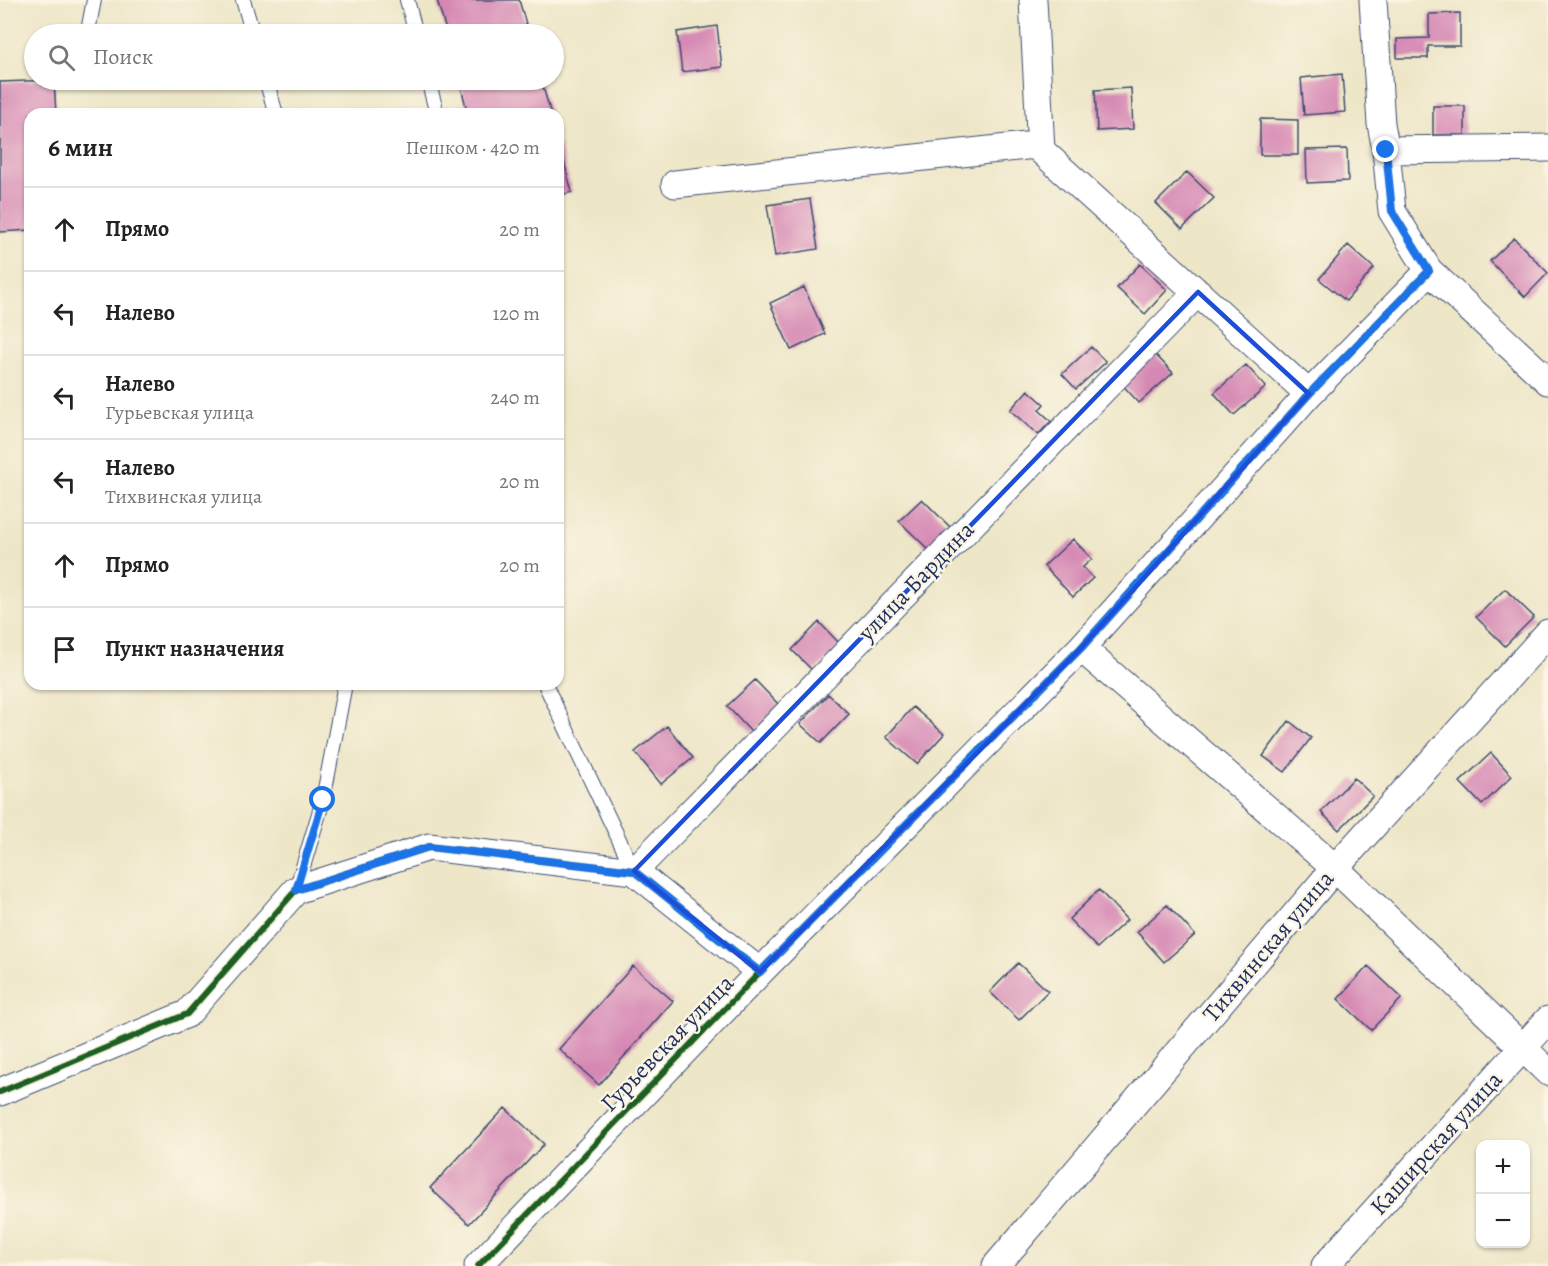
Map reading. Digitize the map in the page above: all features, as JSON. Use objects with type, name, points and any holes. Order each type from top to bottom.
[{"type":"street","points":[[1032,0],[1041,150]]},
{"type":"street","points":[[1373,0],[1380,124],[1386,150],[1392,211],[1429,271],[1548,381]]},
{"type":"street","points":[[675,184],[1035,145],[1309,394]]},
{"type":"street","points":[[1386,150],[1548,148]]},
{"type":"street","name":"Гурьевская улица","points":[[478,1266],[760,972],[1081,648],[1309,394],[1429,271]]},
{"type":"street","name":"улица Бардина","points":[[634,871],[1198,292]]},
{"type":"street","name":"Тихвинская улица","points":[[996,1266],[1335,868],[1548,633]]},
{"type":"street","points":[[1081,648],[1335,868],[1548,1072]]},
{"type":"street","points":[[0,1092],[187,1014],[296,890],[429,847],[634,871],[760,972]]},
{"type":"street","name":"Каширская улица","points":[[1324,1266],[1548,1020]]},
{"type":"lane","points":[[89,24],[94,0]]},
{"type":"lane","points":[[243,0],[249,24]]},
{"type":"lane","points":[[407,0],[413,24]]},
{"type":"lane","points":[[269,90],[274,108]]},
{"type":"lane","points":[[431,90],[435,108]]},
{"type":"lane","points":[[296,890],[323,800],[344,690]]},
{"type":"lane","points":[[548,690],[634,871]]},
{"type":"highlighted area","points":[[1198,292],[1309,394],[1081,648],[760,972],[634,871]]},
{"type":"building","points":[[437,0],[519,0],[526,24],[444,24]]},
{"type":"building","points":[[1460,13],[1460,46],[1428,46],[1428,58],[1397,58],[1397,39],[1429,38],[1429,14]]},
{"type":"building","points":[[717,26],[722,67],[682,72],[677,32]]},
{"type":"building","points":[[1342,74],[1345,112],[1304,115],[1301,78]]},
{"type":"building","points":[[24,81],[24,90],[55,90],[56,108],[24,108],[24,230],[0,232],[0,82]]},
{"type":"building","points":[[1131,88],[1133,129],[1097,131],[1095,90]]},
{"type":"building","points":[[462,90],[544,90],[549,108],[466,108]]},
{"type":"building","points":[[1433,106],[1465,106],[1465,135],[1433,135]]},
{"type":"building","points":[[1260,119],[1298,120],[1298,155],[1260,155]]},
{"type":"building","points":[[1347,149],[1348,181],[1307,183],[1306,150]]},
{"type":"building","points":[[564,162],[572,192],[564,194]]},
{"type":"building","points":[[1187,172],[1214,198],[1182,229],[1156,203]]},
{"type":"building","points":[[810,199],[818,249],[775,256],[767,205]]},
{"type":"building","points":[[1514,238],[1548,273],[1525,297],[1490,261]]},
{"type":"building","points":[[1348,245],[1374,268],[1346,301],[1319,279]]},
{"type":"building","points":[[1140,264],[1167,290],[1145,314],[1117,288]]},
{"type":"building","points":[[804,287],[825,334],[791,350],[770,303]]},
{"type":"building","points":[[1091,347],[1106,362],[1076,389],[1062,374]]},
{"type":"building","points":[[1152,351],[1173,373],[1139,403],[1119,381]]},
{"type":"building","points":[[1246,365],[1266,387],[1234,415],[1214,393]]},
{"type":"building","points":[[1028,390],[1044,404],[1039,410],[1051,421],[1038,435],[1010,410]]},
{"type":"building","points":[[922,499],[952,529],[930,551],[899,521]]},
{"type":"building","points":[[1073,539],[1092,559],[1083,567],[1093,578],[1073,597],[1044,566]]},
{"type":"building","points":[[1505,589],[1534,617],[1505,646],[1476,617]]},
{"type":"building","points":[[819,622],[841,645],[814,672],[792,650]]},
{"type":"building","points":[[755,680],[780,706],[752,733],[727,706]]},
{"type":"building","points":[[828,694],[849,714],[821,743],[800,724]]},
{"type":"building","points":[[913,707],[944,734],[917,764],[886,737]]},
{"type":"building","points":[[1289,721],[1311,738],[1285,772],[1263,756]]},
{"type":"building","points":[[667,726],[693,758],[661,784],[635,752]]},
{"type":"building","points":[[1491,753],[1512,776],[1482,805],[1460,782]]},
{"type":"building","points":[[1354,778],[1373,796],[1339,830],[1321,812]]},
{"type":"building","points":[[1099,890],[1127,920],[1097,948],[1069,919]]},
{"type":"building","points":[[1167,905],[1195,935],[1164,962],[1137,932]]},
{"type":"building","points":[[1018,963],[1048,991],[1019,1020],[990,992]]},
{"type":"building","points":[[633,966],[673,1001],[599,1085],[559,1049]]},
{"type":"building","points":[[1368,966],[1402,998],[1371,1030],[1338,999]]},
{"type":"building","points":[[505,1108],[544,1144],[469,1224],[430,1188]]},
{"type":"cycle path","points":[[478,1266],[760,972],[1081,648],[1309,394],[1429,271]]},
{"type":"cycle path","points":[[0,1092],[187,1014],[296,890],[429,847],[634,871],[760,972]]},
{"type":"route","points":[[323,800],[296,890],[429,847],[634,871],[760,972],[1081,648],[1309,394],[1429,271],[1392,211],[1386,150]]}]
